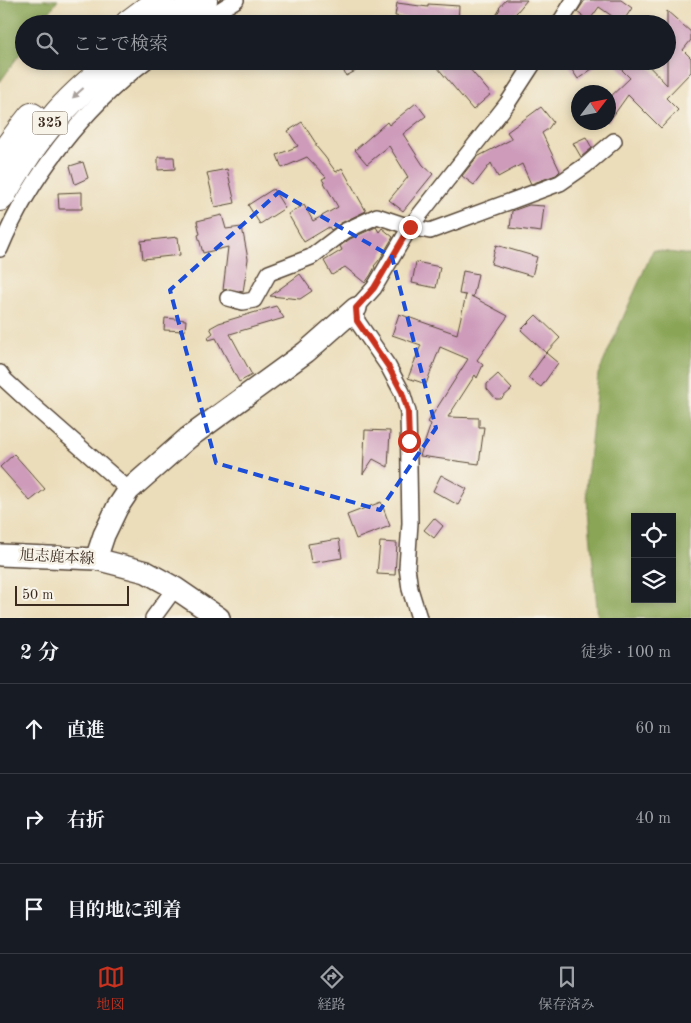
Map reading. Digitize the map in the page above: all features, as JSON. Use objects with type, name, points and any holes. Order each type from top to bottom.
[{"type":"highway","points":[[141,15],[162,0]]},
{"type":"highway","points":[[180,15],[203,0]]},
{"type":"highway","name":"325","points":[[0,159],[52,93],[76,70]]},
{"type":"highway","name":"325","points":[[0,198],[31,148],[52,121],[71,100],[105,70]]},
{"type":"street","points":[[212,15],[236,0]]},
{"type":"street","points":[[565,15],[574,0]]},
{"type":"street","points":[[0,249],[22,204],[46,166],[102,99],[136,70]]},
{"type":"street","points":[[96,558],[104,535],[117,508],[129,490],[188,438],[306,352],[356,308],[374,288],[410,227],[507,104],[528,70]]},
{"type":"street","points":[[228,298],[243,302],[254,300],[269,273],[311,258],[345,231],[377,216],[430,232],[560,183],[586,165],[614,141]]},
{"type":"street","points":[[356,308],[357,321],[388,366],[402,392],[408,412],[410,523],[407,567],[410,589],[419,618]]},
{"type":"street","points":[[0,373],[4,380],[129,490]]},
{"type":"street","name":"旭志鹿本線","points":[[0,555],[96,558],[146,572],[175,588],[219,618]]},
{"type":"street","points":[[153,618],[175,588]]},
{"type":"highlighted area","points":[[279,192],[392,257],[436,428],[380,510],[216,463],[170,290]]},
{"type":"green space","points":[[0,0],[58,0],[47,15],[15,15],[15,61],[0,82]]},
{"type":"green space","points":[[653,250],[691,255],[691,618],[598,618],[586,489],[598,374]]},
{"type":"building","points":[[506,0],[527,0],[514,15],[496,15],[499,8]]},
{"type":"building","points":[[585,0],[621,0],[632,8],[627,15],[610,15],[599,7],[593,15],[581,15],[577,12]]},
{"type":"building","points":[[397,3],[428,7],[428,4],[459,6],[458,15],[395,15]]},
{"type":"building","points":[[676,19],[691,32],[691,40],[683,50],[691,58],[691,72],[666,98],[678,110],[661,128],[628,95],[616,112],[616,91],[630,78],[622,70],[653,70],[667,85],[667,70],[676,70]]},
{"type":"building","points":[[343,70],[358,70],[346,76]]},
{"type":"building","points":[[440,70],[471,70],[491,94],[473,110]]},
{"type":"building","points":[[572,70],[590,70],[578,79]]},
{"type":"building","points":[[416,103],[426,116],[403,134],[423,165],[433,174],[403,211],[389,200],[408,177],[389,146],[367,164],[355,150],[387,122],[389,125]]},
{"type":"building","points":[[541,107],[553,122],[542,133],[560,171],[556,175],[531,184],[522,164],[498,177],[491,163],[474,185],[462,176],[477,157],[512,139],[507,132]]},
{"type":"building","points":[[302,122],[317,145],[315,145],[336,172],[342,168],[366,211],[331,230],[329,227],[304,242],[288,214],[304,205],[313,221],[338,207],[322,179],[326,177],[307,157],[282,168],[277,155],[298,146],[288,131]]},
{"type":"building","points":[[586,137],[592,148],[581,157],[573,143]]},
{"type":"building","points":[[158,157],[174,157],[175,169],[158,170]]},
{"type":"building","points":[[83,162],[88,178],[75,184],[70,166]]},
{"type":"building","points":[[227,169],[235,203],[215,207],[207,173]]},
{"type":"building","points":[[273,189],[285,208],[260,224],[248,205]]},
{"type":"building","points":[[82,192],[82,209],[59,209],[58,193]]},
{"type":"building","points":[[529,205],[544,206],[541,232],[510,228],[512,211]]},
{"type":"building","points":[[222,215],[226,229],[242,227],[248,259],[243,292],[230,289],[223,290],[228,247],[203,253],[198,235],[200,234],[197,221]]},
{"type":"building","points":[[376,227],[379,232],[382,228],[393,237],[365,283],[345,267],[332,275],[324,261],[342,250],[340,246],[350,239]]},
{"type":"building","points":[[178,237],[180,255],[143,259],[141,241]]},
{"type":"building","points":[[496,245],[537,257],[532,276],[491,264]]},
{"type":"building","points":[[416,262],[440,267],[436,288],[412,283]]},
{"type":"building","points":[[463,271],[478,274],[473,297],[471,296],[508,316],[477,360],[483,365],[477,378],[475,375],[448,417],[479,418],[479,427],[484,427],[479,464],[420,456],[431,424],[428,422],[468,359],[440,347],[426,384],[408,378],[421,345],[392,335],[399,314],[457,334],[466,295],[459,294]]},
{"type":"building","points":[[300,274],[312,291],[300,299],[270,296]]},
{"type":"building","points":[[276,306],[284,318],[230,334],[252,375],[239,382],[216,338],[209,340],[208,337],[213,333],[210,328],[219,323]]},
{"type":"building","points":[[536,315],[560,338],[546,353],[521,330]]},
{"type":"building","points":[[165,318],[186,320],[185,331],[164,330]]},
{"type":"building","points":[[546,353],[558,363],[541,387],[528,378]]},
{"type":"building","points":[[498,374],[512,389],[501,399],[496,399],[487,389],[487,384]]},
{"type":"building","points":[[365,430],[390,431],[388,467],[373,459],[363,474]]},
{"type":"building","points":[[14,454],[45,489],[30,501],[0,467]]},
{"type":"building","points":[[441,475],[467,489],[458,505],[433,491]]},
{"type":"building","points":[[381,502],[390,526],[356,539],[347,515]]},
{"type":"building","points":[[434,518],[443,526],[434,538],[424,530]]},
{"type":"building","points":[[339,539],[342,558],[311,563],[308,544]]},
{"type":"building","points":[[380,542],[397,543],[395,575],[377,574]]},
{"type":"route","points":[[409,441],[408,412],[402,392],[388,366],[357,321],[356,308],[374,288],[410,227]]}]
